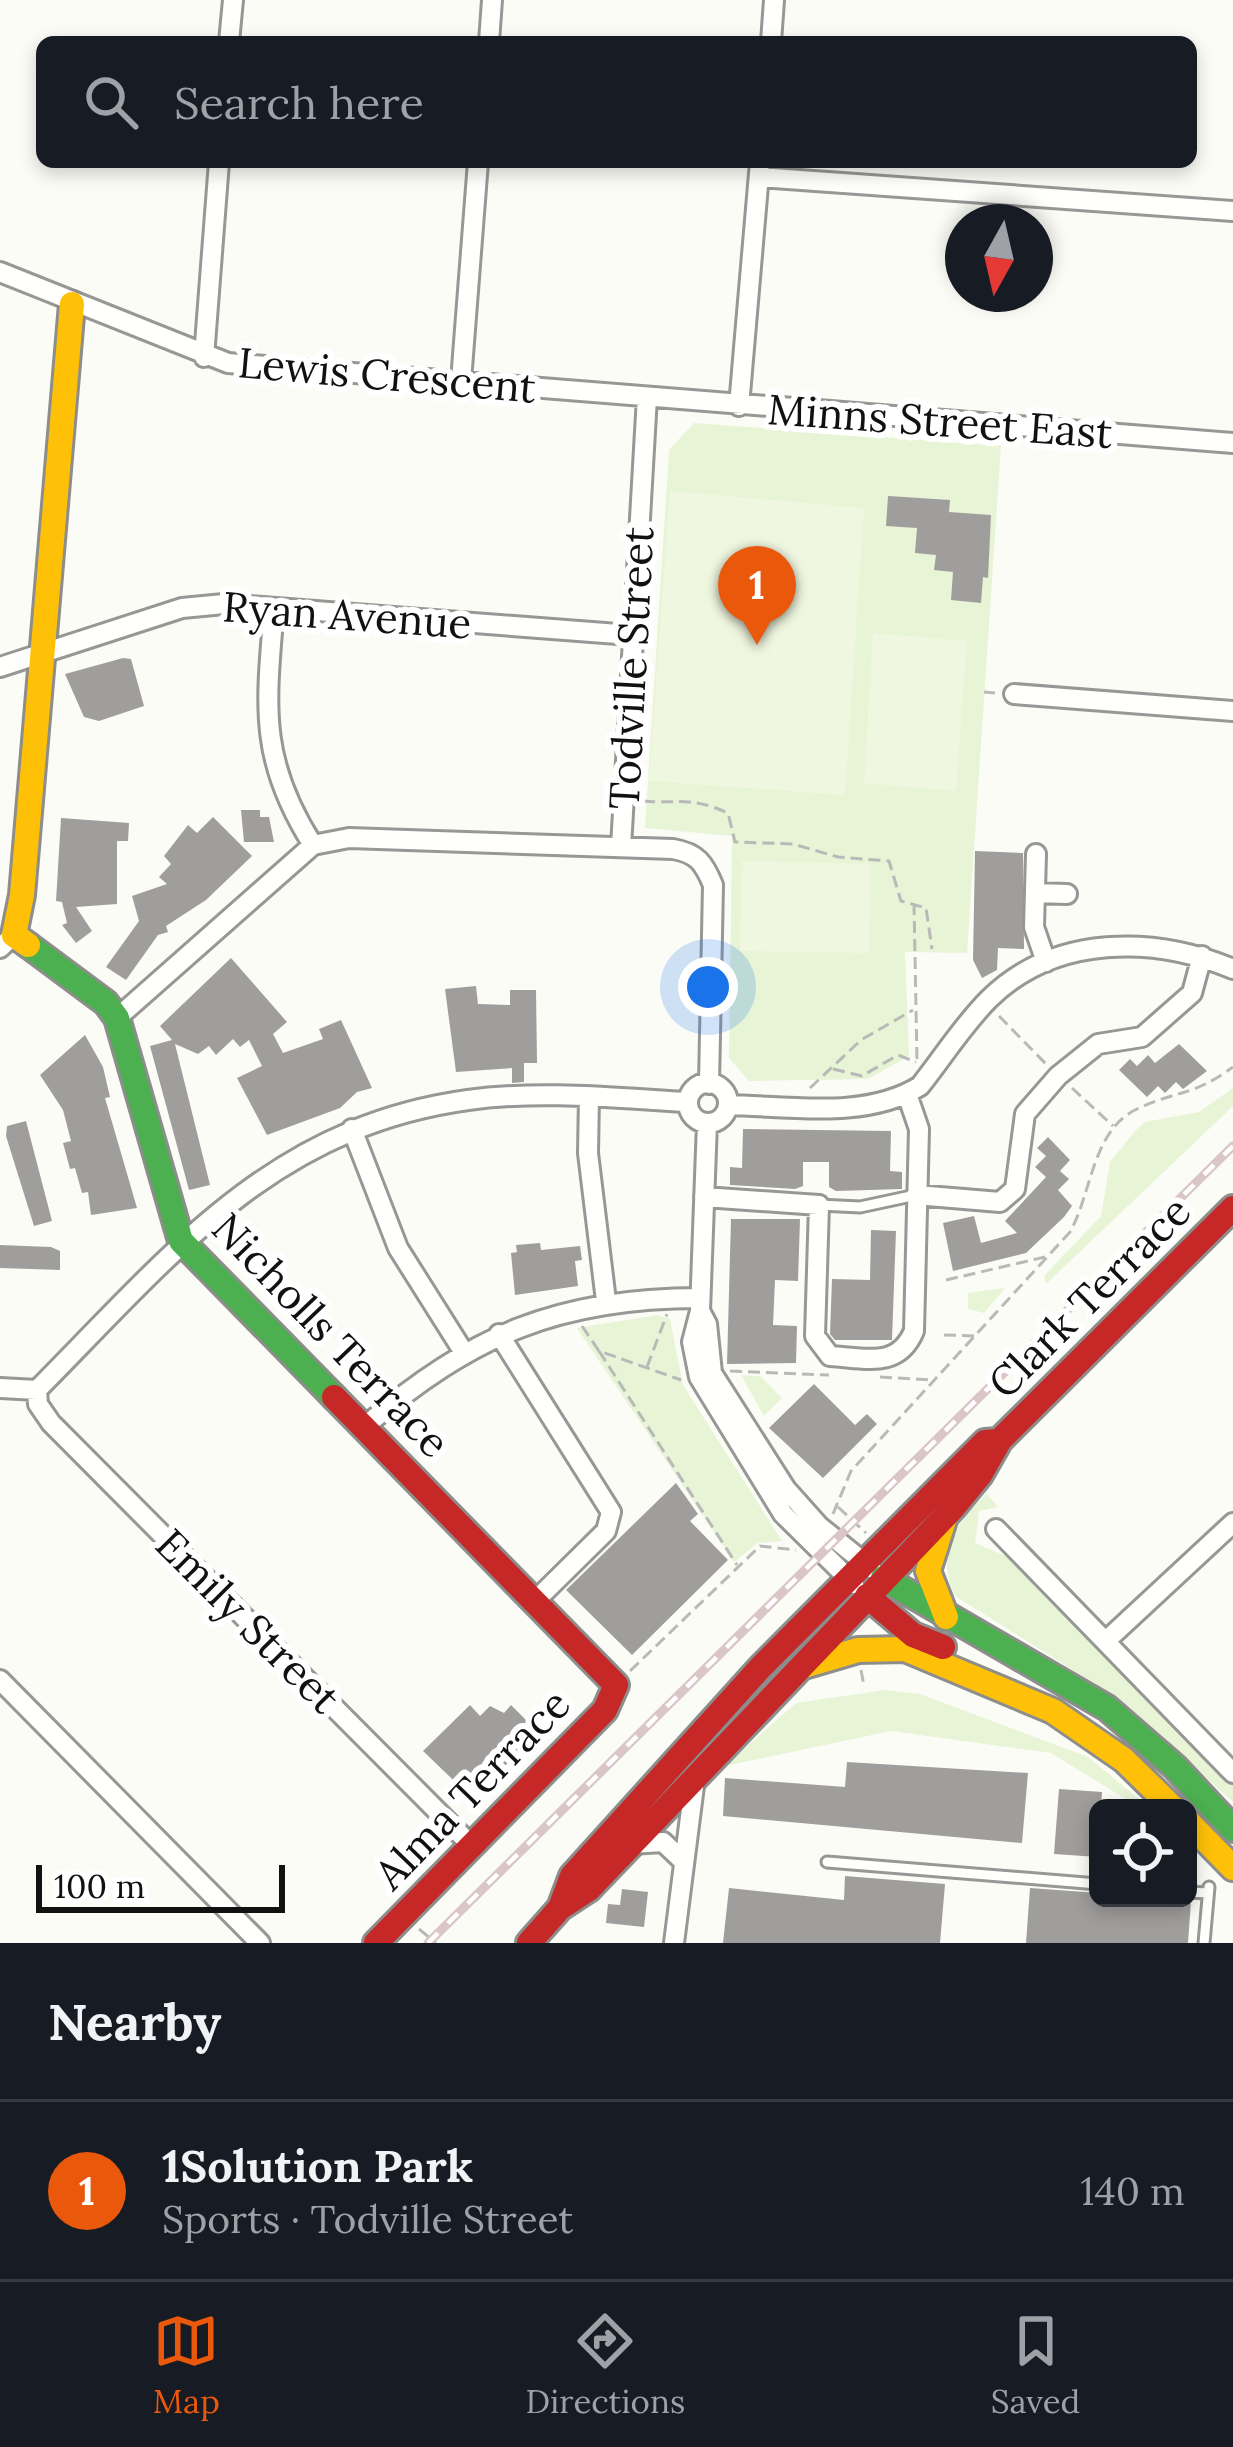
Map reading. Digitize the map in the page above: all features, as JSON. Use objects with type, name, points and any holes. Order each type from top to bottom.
[{"type":"main road","points":[[72,304],[44,653],[7,941],[106,1003],[117,1018]]},
{"type":"main road","name":"Nicholls Terrace","points":[[117,1018],[182,1241],[616,1685]]},
{"type":"main road","name":"Clark Terrace","points":[[560,1908],[589,1889],[805,1666],[946,1512],[995,1454],[1000,1441],[1233,1208]]},
{"type":"main road","name":"Clark Terrace","points":[[560,1908],[572,1876],[860,1558],[986,1442],[1000,1441]]},
{"type":"main road","points":[[946,1512],[928,1570],[948,1619]]},
{"type":"main road","points":[[875,1587],[948,1619],[1107,1708],[1175,1767],[1229,1845]]},
{"type":"main road","points":[[875,1587],[914,1634],[962,1656],[974,1676]]},
{"type":"main road","points":[[805,1666],[858,1650],[904,1649],[1053,1711],[1124,1760],[1164,1799]]},
{"type":"main road","name":"Alma Terrace","points":[[376,1943],[605,1710],[616,1685]]},
{"type":"main road","points":[[1197,1827],[1229,1845]]},
{"type":"main road","points":[[529,1943],[560,1908]]},
{"type":"street","points":[[229,36],[232,0]]},
{"type":"street","points":[[490,36],[493,0]]},
{"type":"street","points":[[771,36],[774,0]]},
{"type":"street","points":[[204,357],[219,168]]},
{"type":"street","points":[[461,382],[478,168]]},
{"type":"street","points":[[739,406],[759,169],[1233,211]]},
{"type":"street","name":"Lewis Crescent","points":[[0,272],[228,363],[647,397]]},
{"type":"street","name":"Minns Street East","points":[[647,397],[1233,442]]},
{"type":"street","name":"Todville Street","points":[[647,397],[621,847],[690,852],[704,864],[713,885],[710,1084]]},
{"type":"street","name":"Ryan Avenue","points":[[0,668],[182,608],[274,608],[632,635]]},
{"type":"street","points":[[274,608],[265,716],[280,786],[314,845]]},
{"type":"street","points":[[1014,694],[1233,711]]},
{"type":"street","points":[[117,1018],[314,845],[350,838],[621,847]]},
{"type":"street","points":[[1036,854],[1034,927],[1046,962]]},
{"type":"street","points":[[1035,893],[1067,894]]},
{"type":"street","points":[[728,1105],[878,1106],[907,1094],[920,1086],[986,1002],[1046,962],[1090,949],[1138,945],[1202,956],[1233,969]]},
{"type":"street","points":[[916,1195],[1000,1202],[1016,1189],[1025,1114],[1058,1076],[1098,1044],[1142,1037],[1192,993],[1202,956]]},
{"type":"street","points":[[710,1084],[722,1090],[728,1105],[722,1117],[707,1123],[694,1118],[688,1102],[694,1090],[710,1084]]},
{"type":"street","points":[[704,1197],[818,1204],[815,1336],[830,1356],[890,1359],[906,1350],[914,1331],[919,1129],[907,1094]]},
{"type":"street","points":[[0,1388],[37,1390],[182,1241],[248,1185],[352,1129],[469,1100],[589,1097],[688,1102]]},
{"type":"street","points":[[589,1097],[588,1153],[606,1301]]},
{"type":"street","points":[[707,1123],[700,1304],[692,1342],[699,1377],[775,1502],[860,1558],[875,1587]]},
{"type":"street","points":[[352,1129],[398,1248],[463,1351]]},
{"type":"street","points":[[364,1427],[463,1351],[499,1334],[606,1301],[667,1298],[700,1304]]},
{"type":"street","points":[[499,1334],[611,1512],[606,1532],[533,1602]]},
{"type":"street","name":"Emily Street","points":[[37,1390],[38,1404],[51,1424],[472,1846]]},
{"type":"street","points":[[1108,1639],[1233,1523]]},
{"type":"street","points":[[995,1529],[1108,1639],[1233,1773]]},
{"type":"street","points":[[0,1680],[260,1943]]},
{"type":"street","points":[[674,1943],[694,1778]]},
{"type":"street","points":[[631,1844],[663,1842],[682,1860]]},
{"type":"lane","points":[[818,1204],[860,1207],[916,1195]]},
{"type":"lane","points":[[827,1862],[1089,1883]]},
{"type":"lane","points":[[1197,1891],[1209,1890],[1204,1943]]},
{"type":"path","points":[[640,801],[684,797],[728,813],[734,842],[793,844],[838,857],[890,861],[901,901],[926,908],[932,949]]},
{"type":"path","points":[[833,1069],[862,1076],[903,1054],[917,1063],[914,903]]},
{"type":"path","points":[[914,937],[929,936]]},
{"type":"path","points":[[986,1002],[1114,1127]]},
{"type":"path","points":[[810,1088],[861,1040],[915,1010]]},
{"type":"path","points":[[616,1685],[760,1546],[790,1552],[814,1532],[836,1506],[851,1471],[1070,1232],[1087,1202],[1094,1162],[1114,1127],[1134,1110],[1199,1092],[1233,1067]]},
{"type":"path","points":[[946,1280],[1047,1257]]},
{"type":"path","points":[[646,1368],[667,1317],[667,1298]]},
{"type":"path","points":[[580,1323],[737,1565]]},
{"type":"path","points":[[944,1335],[977,1336]]},
{"type":"path","points":[[599,1351],[688,1383],[693,1380]]},
{"type":"path","points":[[719,1371],[846,1375]]},
{"type":"path","points":[[864,1376],[932,1380]]},
{"type":"path","points":[[836,1506],[860,1558]]},
{"type":"path","points":[[861,1668],[864,1686]]},
{"type":"green space","points":[[694,423],[1001,446],[967,953],[905,952],[909,1056],[868,1079],[749,1081],[729,1058],[732,836],[645,828],[669,450]]},
{"type":"green space","points":[[670,491],[864,508],[845,795],[649,781]]},
{"type":"green space","points":[[873,633],[967,641],[956,791],[864,783]]},
{"type":"green space","points":[[742,861],[871,864],[869,953],[740,951]]},
{"type":"green space","points":[[1233,1088],[1233,1106],[1046,1284],[1044,1276],[1101,1216],[1110,1162],[1136,1130],[1145,1122],[1199,1112]]},
{"type":"green space","points":[[1005,1288],[984,1313],[968,1309],[968,1293]]},
{"type":"green space","points":[[658,1315],[670,1319],[683,1385],[782,1541],[758,1543],[734,1562],[577,1328]]},
{"type":"green space","points":[[741,1375],[760,1376],[782,1398],[764,1416]]},
{"type":"green space","points":[[987,1494],[998,1507],[979,1511],[975,1543],[1013,1559],[1233,1781],[1233,1802],[1111,1694],[955,1596],[947,1567],[951,1541]]},
{"type":"green space","points":[[885,1690],[920,1694],[1088,1757],[1139,1799],[1125,1799],[1051,1753],[891,1731],[725,1766],[796,1703]]},
{"type":"building","points":[[888,496],[950,500],[949,512],[991,515],[988,578],[983,577],[981,603],[951,600],[953,572],[934,570],[936,555],[915,553],[917,528],[886,526]]},
{"type":"building","points":[[131,659],[144,706],[99,721],[84,717],[65,674]]},
{"type":"building","points":[[241,810],[260,810],[260,817],[269,817],[274,842],[244,842]]},
{"type":"building","points":[[213,817],[252,856],[206,900],[166,926],[168,932],[158,935],[126,980],[106,967],[139,921],[132,896],[167,884],[159,877],[171,864],[164,856],[188,825],[197,833]]},
{"type":"building","points":[[61,818],[129,823],[128,841],[117,841],[117,904],[76,907],[92,931],[76,943],[62,925],[67,923],[62,902],[56,901]]},
{"type":"building","points":[[975,851],[1023,853],[1024,949],[998,948],[997,970],[982,978],[973,960]]},
{"type":"building","points":[[231,958],[287,1022],[273,1034],[283,1053],[323,1039],[319,1029],[341,1020],[372,1088],[357,1092],[340,1108],[267,1135],[237,1078],[262,1066],[249,1040],[240,1047],[233,1039],[216,1055],[209,1046],[198,1054],[175,1044],[210,1185],[189,1190],[150,1046],[172,1040],[160,1026]]},
{"type":"building","points":[[476,986],[478,1004],[510,1005],[510,990],[536,990],[537,1063],[524,1063],[524,1082],[512,1083],[512,1068],[456,1072],[445,989]]},
{"type":"building","points":[[85,1035],[103,1067],[110,1097],[105,1098],[137,1208],[91,1215],[88,1192],[82,1193],[63,1143],[71,1141],[63,1110],[40,1075]]},
{"type":"building","points":[[1179,1044],[1207,1071],[1183,1089],[1176,1082],[1165,1093],[1158,1086],[1147,1097],[1119,1070],[1130,1059],[1137,1066],[1148,1055],[1155,1063]]},
{"type":"building","points":[[26,1121],[52,1221],[34,1226],[6,1136],[7,1126]]},
{"type":"building","points":[[743,1129],[891,1131],[890,1171],[902,1172],[902,1189],[836,1191],[829,1187],[829,1162],[803,1162],[803,1186],[795,1189],[730,1185],[730,1167],[742,1168]]},
{"type":"building","points":[[1048,1137],[1070,1160],[1060,1171],[1069,1179],[1058,1190],[1072,1206],[1026,1253],[953,1271],[943,1223],[974,1216],[981,1243],[1017,1233],[1005,1221],[1046,1177],[1035,1167],[1046,1156],[1037,1148]]},
{"type":"building","points":[[731,1219],[800,1219],[798,1281],[775,1280],[773,1325],[797,1326],[796,1363],[727,1364]]},
{"type":"building","points":[[871,1230],[896,1231],[892,1340],[835,1340],[830,1334],[832,1279],[870,1280]]},
{"type":"building","points":[[540,1243],[541,1250],[580,1246],[582,1260],[575,1261],[578,1286],[515,1295],[511,1253],[517,1252],[516,1245]]},
{"type":"building","points":[[0,1245],[51,1247],[60,1251],[60,1270],[0,1268]]},
{"type":"building","points":[[814,1384],[855,1425],[867,1414],[877,1424],[823,1478],[769,1428]]},
{"type":"building","points":[[676,1483],[698,1514],[690,1521],[728,1560],[632,1655],[566,1590]]},
{"type":"building","points":[[470,1705],[480,1716],[490,1706],[504,1713],[511,1705],[538,1732],[473,1799],[423,1751]]},
{"type":"building","points":[[847,1762],[1028,1773],[1022,1843],[723,1816],[725,1778],[845,1787]]},
{"type":"building","points":[[1059,1789],[1102,1792],[1102,1799],[1089,1799],[1089,1856],[1054,1854]]},
{"type":"building","points":[[845,1876],[945,1884],[940,1943],[723,1943],[729,1888],[844,1900]]},
{"type":"building","points":[[1030,1888],[1089,1892],[1089,1907],[1191,1907],[1188,1943],[1026,1943]]},
{"type":"building","points":[[622,1889],[648,1892],[644,1927],[606,1923],[608,1904],[620,1905]]},
{"type":"railway","points":[[428,1943],[1233,1146]]},
{"type":"traffic: fast","points":[[28,945],[106,1003],[117,1018],[181,1241],[334,1397]]},
{"type":"traffic: fast","points":[[883,1578],[1107,1708],[1175,1767],[1233,1829]]},
{"type":"traffic: slow","points":[[28,945],[14,935],[22,895],[72,304]]},
{"type":"traffic: slow","points":[[944,1520],[928,1571],[946,1617]]},
{"type":"traffic: slow","points":[[807,1665],[858,1650],[905,1649],[1053,1711],[1124,1760],[1164,1799]]},
{"type":"traffic: slow","points":[[1197,1831],[1233,1868]]},
{"type":"traffic: jam","points":[[529,1943],[560,1908],[589,1889],[953,1508],[1000,1440],[1233,1208]]},
{"type":"traffic: jam","points":[[334,1397],[616,1685],[605,1710],[376,1943]]},
{"type":"traffic: jam","points":[[560,1908],[572,1876],[760,1668],[985,1442],[997,1441]]},
{"type":"traffic: jam","points":[[867,1596],[913,1635],[943,1647]]},
{"type":"place","name":"1Solution Park","points":[[757,645]]}]
